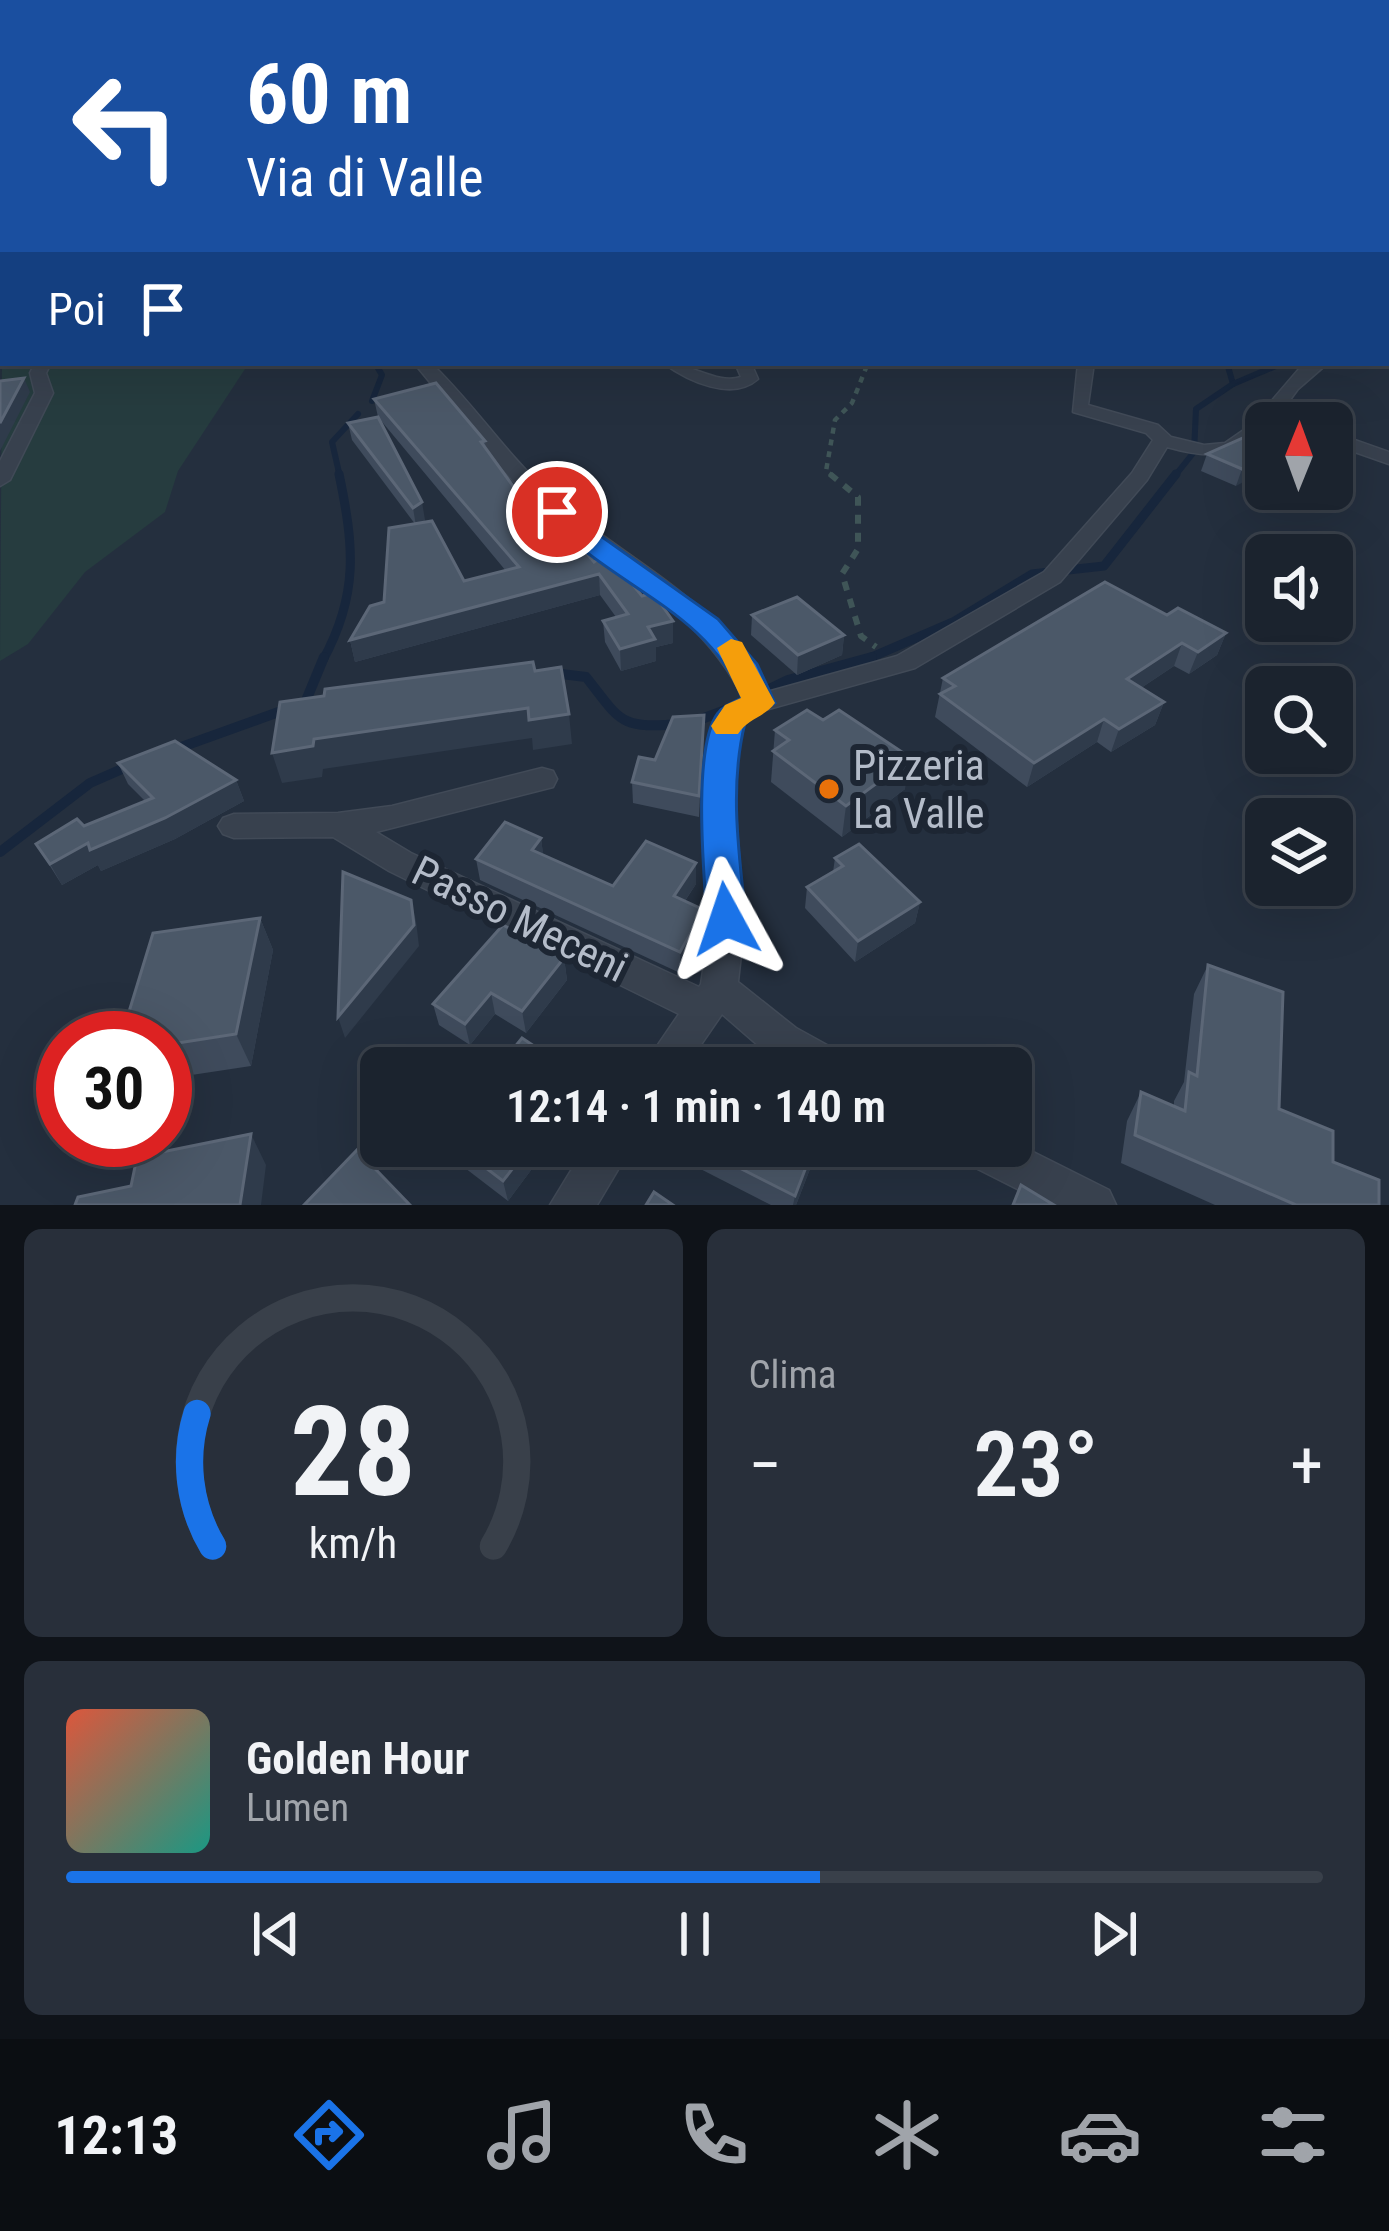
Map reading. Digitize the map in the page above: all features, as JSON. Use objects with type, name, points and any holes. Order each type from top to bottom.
[{"type":"street","points":[[0,480],[44,393],[38,373],[42,366]]},
{"type":"street","points":[[425,366],[534,490],[581,535],[717,633],[743,664],[755,693]]},
{"type":"street","points":[[678,366],[730,387],[748,385],[744,366]]},
{"type":"street","points":[[1086,366],[1079,408],[1152,429],[1169,442],[1210,451],[1245,440]]},
{"type":"street","points":[[1280,402],[1296,380],[1316,366]]},
{"type":"street","points":[[677,1047],[712,999],[726,940],[718,827],[724,743],[731,717],[755,693],[849,681],[906,662],[1060,570],[1169,442]]},
{"type":"street","points":[[1353,445],[1389,458]]},
{"type":"street","name":"Passo Meceni","points":[[234,826],[338,825],[429,812],[542,779]]},
{"type":"street","name":"Passo Meceni","points":[[338,825],[400,862],[712,999],[793,1047]]},
{"type":"street","points":[[572,1205],[597,1167]]},
{"type":"street","points":[[1019,1167],[1094,1205]]},
{"type":"path","points":[[867,366],[852,404],[835,420],[826,472],[858,496],[858,549],[842,574],[861,636],[880,650]]},
{"type":"green space","points":[[2,366],[247,366],[178,471],[165,512],[85,572],[28,644],[0,661]]},
{"type":"building","points":[[24,378],[0,423],[0,381]]},
{"type":"building","points":[[436,383],[485,441],[481,442],[513,486],[518,484],[551,517],[561,514],[586,541],[578,543],[594,562],[607,553],[642,596],[653,593],[673,621],[648,627],[655,639],[620,649],[603,621],[628,614],[599,574],[350,640],[370,606],[384,602],[389,528],[432,521],[464,581],[519,567],[374,399]]},
{"type":"building","points":[[378,417],[422,502],[413,508],[348,423]]},
{"type":"building","points":[[1245,437],[1242,469],[1207,454]]},
{"type":"building","points":[[1105,582],[1167,615],[1178,608],[1226,633],[1198,652],[1182,643],[1127,679],[1164,702],[1119,729],[1104,719],[1034,763],[940,694],[955,686],[943,678]]},
{"type":"building","points":[[797,597],[844,635],[798,655],[752,615]]},
{"type":"building","points":[[533,662],[535,671],[561,667],[569,714],[529,720],[528,708],[314,739],[313,746],[272,753],[280,702],[324,696],[325,689]]},
{"type":"building","points":[[807,710],[823,720],[839,710],[911,758],[846,806],[773,751],[789,740],[775,730]]},
{"type":"building","points":[[704,715],[699,796],[632,782],[639,757],[655,760],[673,717]]},
{"type":"building","points":[[175,741],[236,780],[165,818],[90,850],[88,843],[50,864],[36,844],[77,819],[84,826],[153,798],[118,763]]},
{"type":"building","points":[[505,822],[541,838],[532,850],[613,886],[646,841],[696,863],[674,896],[704,910],[680,952],[476,859]]},
{"type":"building","points":[[859,844],[920,902],[858,941],[807,887],[843,866],[835,858]]},
{"type":"building","points":[[343,872],[411,900],[414,925],[338,1017]]},
{"type":"building","points":[[260,918],[236,1034],[192,1041],[192,1011],[129,1011],[153,933]]},
{"type":"building","points":[[503,925],[564,958],[522,1011],[491,993],[465,1024],[433,1004]]},
{"type":"building","points":[[1208,965],[1283,992],[1279,1109],[1333,1131],[1333,1162],[1379,1180],[1379,1205],[1296,1205],[1135,1135],[1141,1092],[1185,1111],[1189,1072],[1197,1076]]},
{"type":"building","points":[[522,1038],[536,1047],[515,1047]]},
{"type":"building","points":[[251,1134],[240,1205],[75,1205],[78,1197],[131,1186],[135,1167],[192,1167],[192,1146]]},
{"type":"building","points":[[357,1150],[360,1167],[373,1167],[410,1205],[304,1205]]},
{"type":"building","points":[[485,1167],[514,1167],[503,1181]]},
{"type":"building","points":[[738,1167],[806,1167],[795,1196]]},
{"type":"building","points":[[1021,1185],[1054,1205],[1013,1205]]},
{"type":"building","points":[[654,1192],[673,1205],[646,1205]]},
{"type":"waterway","points":[[372,401],[382,375],[377,366]]},
{"type":"waterway","points":[[1228,366],[1233,384]]},
{"type":"waterway","points":[[1233,384],[1276,366]]},
{"type":"waterway","points":[[1174,477],[1194,452],[1196,409],[1233,384]]},
{"type":"waterway","points":[[340,477],[332,442],[358,414]]},
{"type":"waterway","points":[[323,660],[343,613],[350,569],[339,474]]},
{"type":"waterway","points":[[872,657],[953,622],[1032,574],[1104,566],[1176,474]]},
{"type":"waterway","points":[[305,703],[324,657]]},
{"type":"waterway","points":[[757,695],[788,680],[872,657]]},
{"type":"waterway","points":[[865,660],[872,657]]},
{"type":"waterway","points":[[553,673],[586,677],[615,713],[632,723],[680,724]]},
{"type":"waterway","points":[[696,721],[731,708]]},
{"type":"waterway","points":[[173,750],[287,709]]},
{"type":"waterway","points":[[0,852],[90,783],[129,766]]},
{"type":"slow traffic","points":[[727,726],[736,712],[759,703],[731,648]]},
{"type":"place","name":"Pizzeria La Valle","points":[[829,789]]},
{"type":"route","points":[[557,512],[581,535],[708,625],[747,671],[759,703],[731,717],[724,743],[718,827],[726,919]]}]
